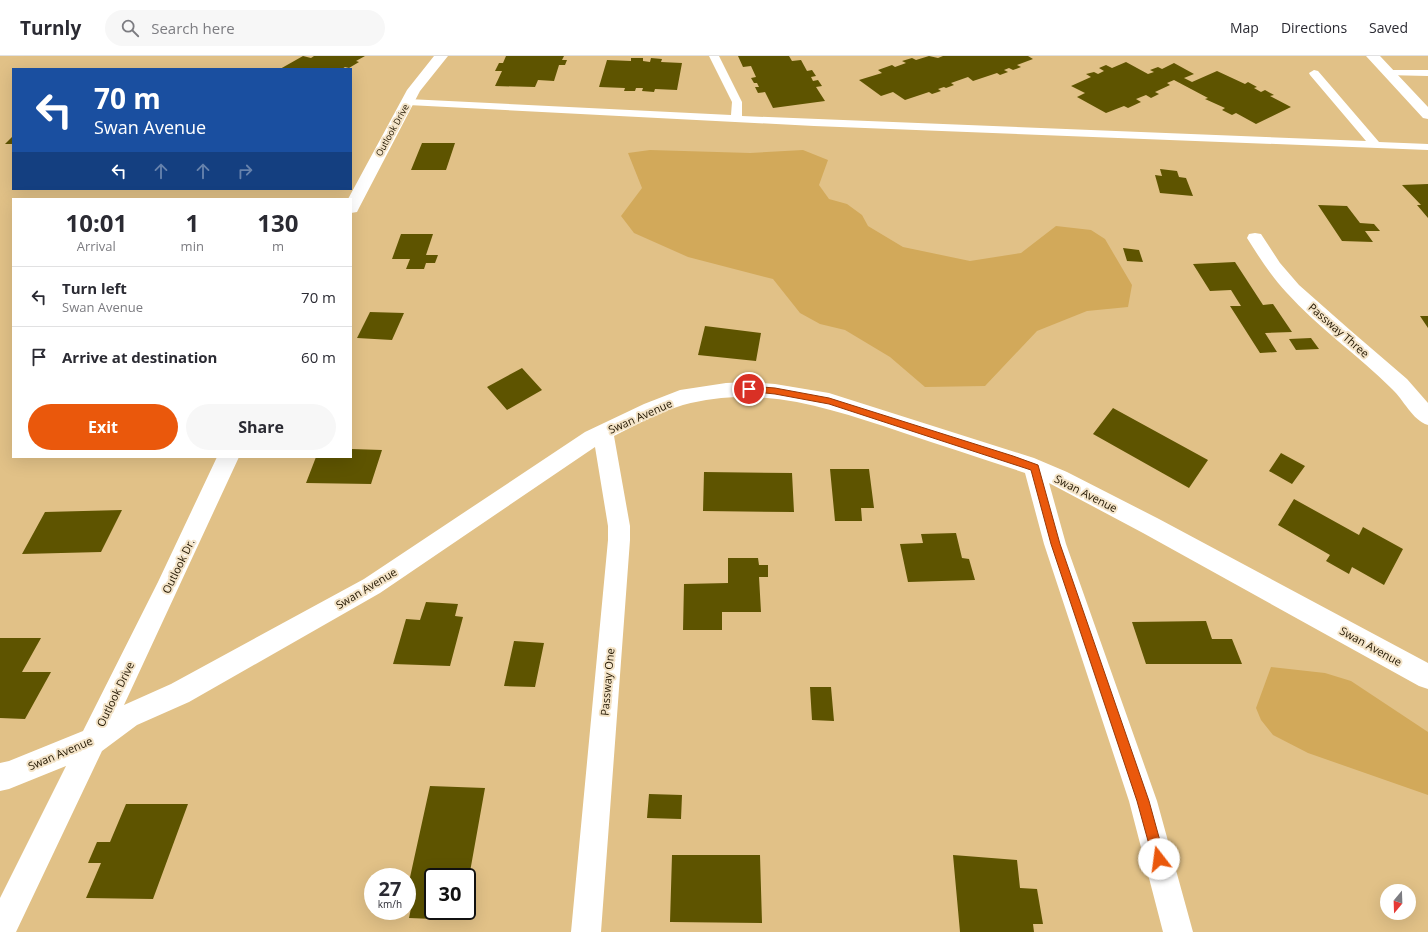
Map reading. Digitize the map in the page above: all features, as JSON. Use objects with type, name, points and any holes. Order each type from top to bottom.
[{"type":"street","name":"Outlook Drive","points":[[352,206],[414,90],[441,56]]},
{"type":"street","points":[[1373,56],[1428,115]]},
{"type":"street","points":[[352,215],[408,102]]},
{"type":"street","name":"Passway Three","points":[[1255,238],[1274,267],[1293,289],[1400,384],[1428,417]]},
{"type":"street","name":"Swan Avenue","points":[[0,777],[9,775],[91,742],[128,716],[180,693],[372,586],[588,441],[603,433],[651,409],[680,398],[726,390],[749,389],[775,391],[829,401],[1034,467],[1059,478],[1162,532],[1428,677]]},
{"type":"street","name":"Passway One","points":[[586,932],[619,540],[619,526],[603,433]]},
{"type":"street","name":"Outlook Drive","points":[[0,931],[228,458]]},
{"type":"street","name":"Outlook Dr.","points":[[126,671],[232,458]]},
{"type":"street","points":[[1034,467],[1055,544],[1143,801],[1178,932]]},
{"type":"lane","points":[[714,56],[737,102],[736,119]]},
{"type":"lane","points":[[1314,73],[1376,145]]},
{"type":"lane","points":[[1389,73],[1428,73]]},
{"type":"lane","points":[[408,102],[736,119],[1428,147]]},
{"type":"shaded area","points":[[650,150],[750,153],[803,150],[828,160],[819,185],[829,199],[847,204],[862,215],[868,226],[903,247],[970,261],[1021,253],[1056,226],[1091,230],[1105,239],[1132,285],[1128,307],[1087,311],[1037,331],[985,386],[925,387],[890,357],[845,330],[820,324],[800,313],[773,279],[688,257],[634,233],[621,216],[642,188],[628,153]]},
{"type":"shaded area","points":[[1271,667],[1325,673],[1351,681],[1428,732],[1428,795],[1308,753],[1273,735],[1261,720],[1256,708]]},
{"type":"building","points":[[303,56],[311,58],[314,56],[365,56],[356,61],[359,62],[349,68],[282,68]]},
{"type":"building","points":[[506,56],[564,56],[562,60],[567,60],[565,65],[559,65],[554,81],[538,80],[535,87],[495,86],[502,71],[495,71],[499,63],[503,63]]},
{"type":"building","points":[[738,56],[789,56],[792,61],[801,60],[807,71],[812,70],[816,76],[811,77],[813,81],[818,80],[822,86],[816,87],[825,101],[773,108],[765,92],[758,93],[755,87],[759,87],[751,78],[756,77],[751,66],[743,67]]},
{"type":"building","points":[[929,56],[938,58],[943,56],[1028,56],[1033,59],[1017,65],[1021,67],[1013,70],[1009,68],[1004,70],[1008,72],[1000,75],[997,73],[973,81],[968,77],[951,83],[954,85],[938,89],[941,91],[932,94],[929,92],[905,100],[893,92],[881,96],[859,80],[882,73],[878,70],[892,65],[895,67],[906,63],[902,61],[912,58],[916,60]]},
{"type":"building","points":[[631,58],[643,58],[643,61],[650,62],[651,58],[662,59],[661,62],[682,63],[677,90],[655,89],[654,92],[642,91],[643,88],[636,88],[635,91],[624,91],[625,88],[599,87],[607,60],[631,61]]},
{"type":"building","points":[[1126,62],[1148,74],[1154,72],[1150,70],[1158,67],[1162,69],[1174,63],[1194,74],[1184,78],[1192,82],[1217,71],[1245,84],[1248,82],[1257,87],[1254,88],[1261,92],[1265,90],[1274,95],[1270,96],[1291,107],[1256,124],[1236,113],[1232,115],[1222,110],[1225,108],[1205,99],[1208,98],[1174,80],[1167,83],[1170,85],[1155,92],[1159,94],[1151,98],[1146,95],[1136,99],[1141,102],[1128,108],[1124,106],[1106,113],[1077,97],[1085,93],[1071,86],[1091,77],[1086,74],[1094,72],[1098,74],[1104,71],[1099,68],[1106,65],[1112,68]]},
{"type":"building","points":[[12,137],[12,144],[5,144]]},
{"type":"building","points":[[422,143],[455,143],[446,170],[411,170]]},
{"type":"building","points":[[1160,169],[1177,171],[1179,177],[1186,178],[1193,196],[1160,193],[1155,175],[1162,176]]},
{"type":"building","points":[[1428,184],[1428,218],[1417,205],[1421,205],[1402,185]]},
{"type":"building","points":[[1318,205],[1347,206],[1360,223],[1374,224],[1380,231],[1365,231],[1373,242],[1342,241]]},
{"type":"building","points":[[401,234],[433,234],[426,255],[438,255],[435,263],[426,263],[424,269],[406,269],[410,259],[392,259]]},
{"type":"building","points":[[1123,248],[1139,250],[1143,262],[1127,261]]},
{"type":"building","points":[[1235,262],[1263,305],[1273,304],[1292,332],[1265,333],[1277,352],[1260,353],[1230,306],[1241,306],[1231,290],[1210,291],[1193,264]]},
{"type":"building","points":[[370,312],[404,313],[392,340],[357,338]]},
{"type":"building","points":[[1420,316],[1428,316],[1428,328]]},
{"type":"building","points":[[705,326],[761,333],[756,361],[698,355]]},
{"type":"building","points":[[1311,338],[1319,349],[1296,350],[1289,339]]},
{"type":"building","points":[[522,368],[542,390],[507,410],[487,387]]},
{"type":"building","points":[[1113,408],[1208,460],[1189,488],[1093,434]]},
{"type":"building","points":[[352,449],[382,450],[371,484],[306,483],[316,458],[352,458]]},
{"type":"building","points":[[1281,453],[1305,466],[1292,484],[1269,471]]},
{"type":"building","points":[[830,469],[869,469],[874,508],[861,508],[862,521],[835,521]]},
{"type":"building","points":[[704,472],[792,473],[794,512],[703,511]]},
{"type":"building","points":[[1294,499],[1359,535],[1363,527],[1403,549],[1384,585],[1352,567],[1349,574],[1326,561],[1330,555],[1278,525]]},
{"type":"building","points":[[122,510],[101,552],[22,554],[45,512]]},
{"type":"building","points":[[956,533],[962,558],[969,559],[975,580],[908,582],[900,544],[923,543],[921,534]]},
{"type":"building","points":[[728,558],[758,558],[759,565],[768,565],[768,577],[759,577],[761,612],[722,612],[722,630],[683,630],[684,584],[728,583]]},
{"type":"building","points":[[426,602],[458,604],[455,616],[463,617],[450,666],[393,664],[406,619],[420,620]]},
{"type":"building","points":[[1206,621],[1212,639],[1232,639],[1242,664],[1146,664],[1132,622]]},
{"type":"building","points":[[0,638],[41,638],[22,672],[51,672],[25,719],[0,718]]},
{"type":"building","points":[[514,641],[544,643],[535,687],[504,686]]},
{"type":"building","points":[[810,687],[831,687],[834,721],[812,720]]},
{"type":"building","points":[[430,786],[485,788],[471,868],[424,868],[424,919],[416,918],[416,868],[412,868]]},
{"type":"building","points":[[649,794],[682,795],[681,819],[647,818]]},
{"type":"building","points":[[126,804],[188,804],[153,899],[86,898],[101,863],[88,863],[97,842],[110,842]]},
{"type":"building","points":[[672,855],[760,855],[762,923],[670,922]]},
{"type":"building","points":[[953,855],[1017,860],[1020,888],[1037,889],[1043,924],[1033,924],[1034,932],[960,932]]},
{"type":"route","points":[[749,389],[775,391],[829,401],[1034,467],[1055,544],[1143,801],[1159,859]]}]
